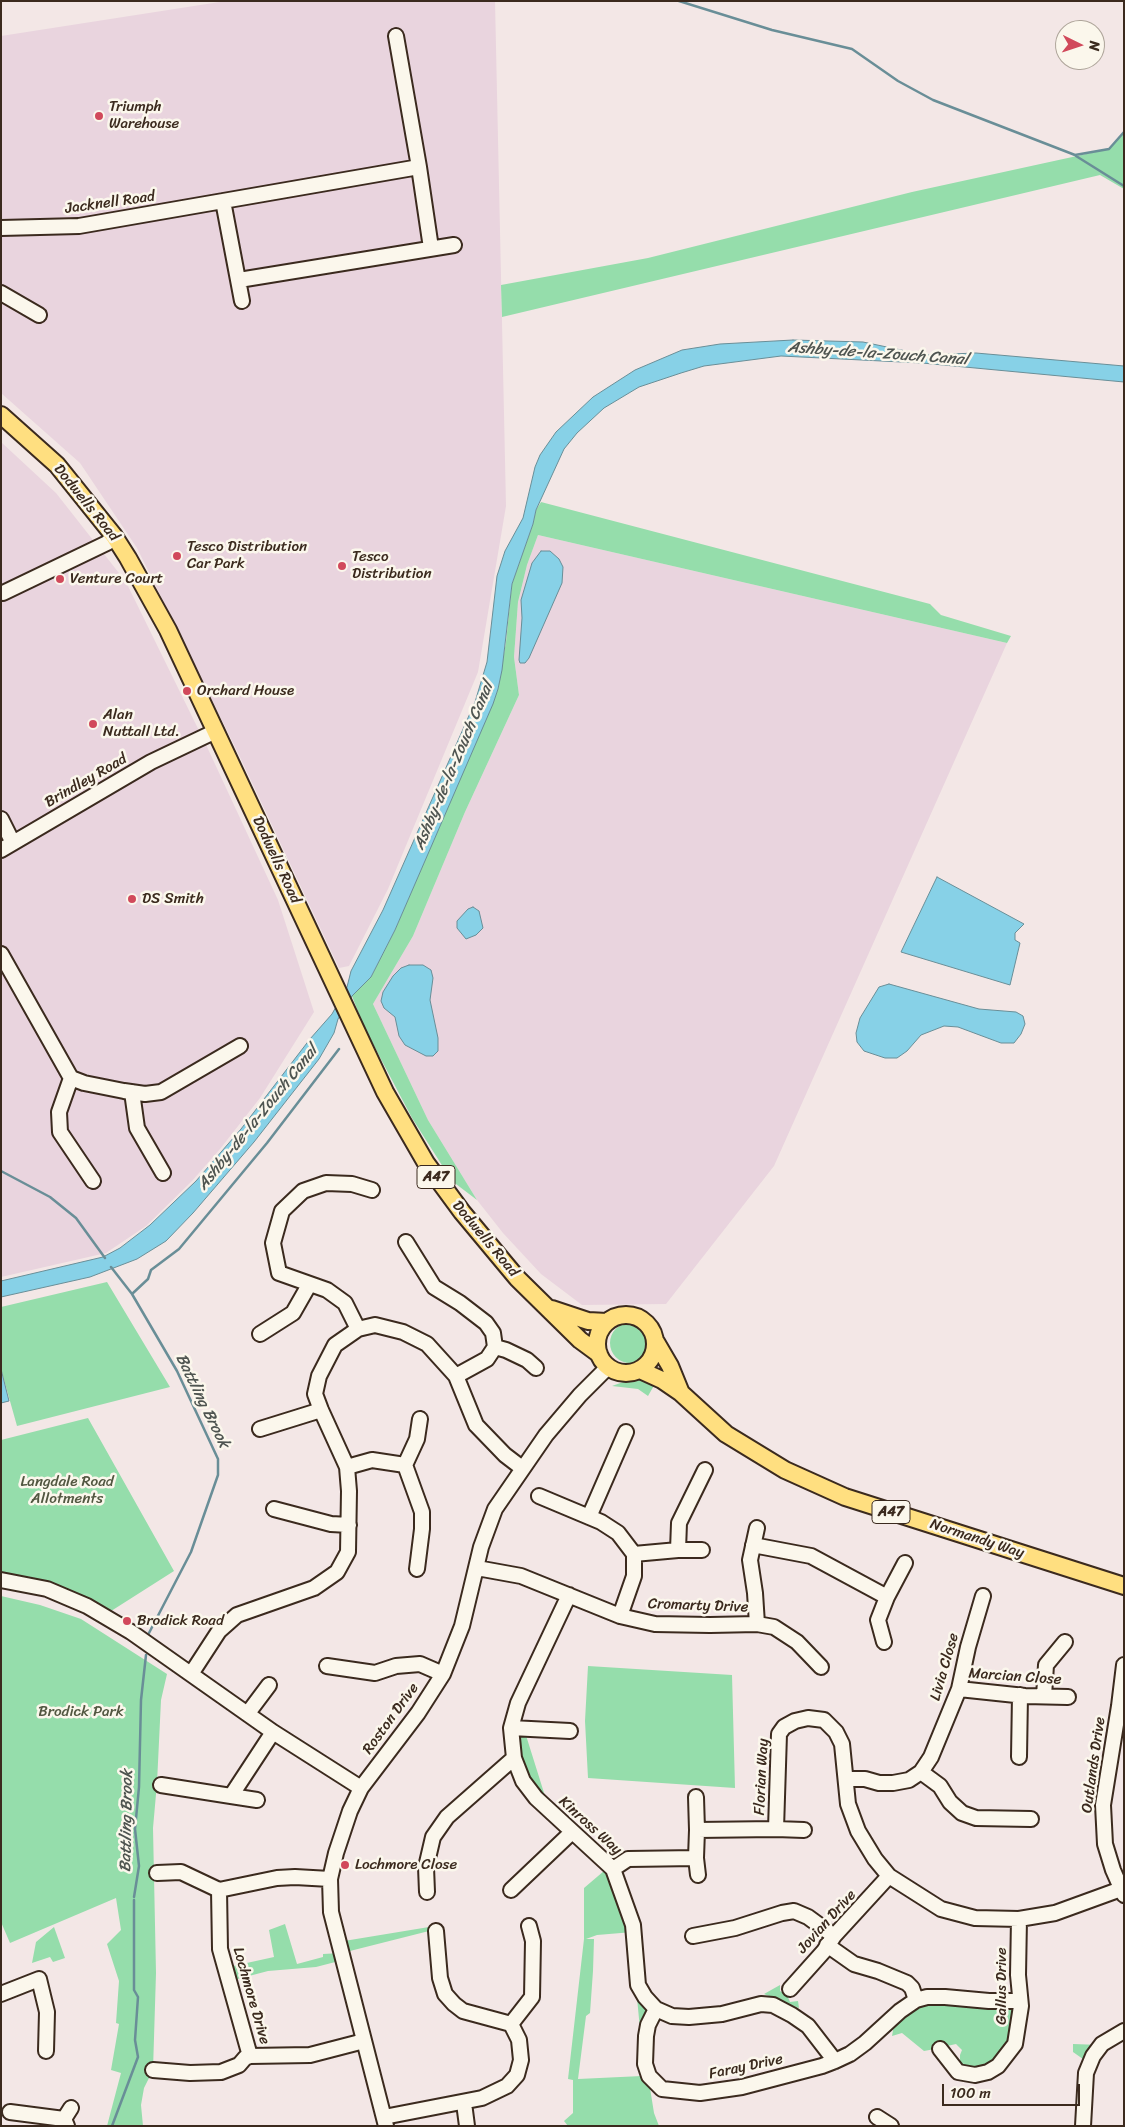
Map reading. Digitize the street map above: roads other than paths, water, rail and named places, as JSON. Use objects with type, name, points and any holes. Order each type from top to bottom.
[{"type":"main road","name":"Dodwells Road","points":[[1,415],[58,465],[114,536],[168,630],[352,1026],[385,1092],[426,1163],[462,1212],[517,1278],[580,1340],[604,1360]]},
{"type":"main road","name":"Dodwells Road","points":[[548,1307],[588,1321],[607,1322]]},
{"type":"main road","points":[[624,1314],[634,1315],[649,1325],[656,1342],[652,1358],[640,1370],[624,1373],[604,1360],[598,1337],[607,1322],[624,1314]]},
{"type":"main road","name":"Normandy Way","points":[[656,1342],[670,1366],[682,1393]]},
{"type":"main road","name":"Normandy Way","points":[[640,1370],[662,1380],[682,1393],[726,1434],[786,1470],[845,1497],[1124,1586]]},
{"type":"street","points":[[396,36],[420,166],[432,248]]},
{"type":"street","name":"Jacknell Road","points":[[1,228],[79,226],[420,166]]},
{"type":"street","points":[[223,201],[242,301]]},
{"type":"street","points":[[239,280],[454,245]]},
{"type":"street","points":[[1,293],[39,315]]},
{"type":"street","points":[[3,593],[107,543],[114,536]]},
{"type":"street","name":"Brindley Road","points":[[7,847],[151,762],[216,731]]},
{"type":"street","points":[[1,819],[7,847]]},
{"type":"street","points":[[1,954],[70,1078],[84,1083],[132,1092],[145,1094],[161,1092],[240,1046]]},
{"type":"street","points":[[70,1078],[59,1112],[60,1132],[93,1181]]},
{"type":"street","points":[[132,1092],[137,1128],[163,1173]]},
{"type":"street","points":[[358,1328],[345,1303],[326,1290],[279,1273],[273,1243],[282,1211],[303,1191],[326,1184],[352,1184],[372,1190]]},
{"type":"street","points":[[406,1242],[434,1287],[460,1303],[486,1323],[493,1333],[495,1347],[487,1359],[456,1376]]},
{"type":"street","points":[[260,1334],[292,1313],[309,1285]]},
{"type":"street","points":[[191,1674],[219,1631],[237,1615],[314,1588],[337,1572],[348,1552],[347,1467],[315,1394],[319,1376],[335,1345],[358,1328],[375,1325],[403,1332],[427,1344],[456,1376],[476,1425],[522,1468]]},
{"type":"street","points":[[495,1347],[527,1360],[536,1368]]},
{"type":"street","name":"Roston Drive","points":[[385,2121],[331,1912],[330,1879],[341,1836],[361,1788],[418,1713],[443,1674],[462,1626],[481,1546],[495,1509],[546,1435],[580,1396],[604,1360]]},
{"type":"street","points":[[260,1429],[321,1410]]},
{"type":"street","points":[[417,1570],[422,1530],[422,1512],[405,1465],[417,1439],[420,1419]]},
{"type":"street","points":[[589,1517],[626,1432]]},
{"type":"street","points":[[347,1467],[372,1460],[405,1465]]},
{"type":"street","points":[[678,1550],[679,1523],[705,1470]]},
{"type":"street","points":[[539,1496],[601,1522],[618,1533],[634,1554],[634,1576],[620,1616]]},
{"type":"street","points":[[274,1509],[330,1524],[349,1525]]},
{"type":"street","points":[[756,1624],[755,1593],[750,1560],[757,1528]]},
{"type":"street","points":[[753,1545],[811,1556],[888,1597]]},
{"type":"street","points":[[634,1554],[702,1550]]},
{"type":"street","points":[[884,1642],[878,1620],[905,1563]]},
{"type":"street","name":"Cromarty Drive","points":[[476,1568],[520,1576],[620,1616],[655,1624],[756,1624],[774,1627],[797,1642],[821,1667]]},
{"type":"street","points":[[1,1580],[47,1589],[87,1606],[131,1632],[273,1732],[361,1788]]},
{"type":"street","name":"Kinross Way","points":[[569,1595],[518,1703],[511,1728],[514,1758],[523,1780],[536,1798],[613,1869],[633,1925],[638,1985],[645,1997],[656,2009]]},
{"type":"street","name":"Livia Close","points":[[921,1772],[931,1757],[959,1689],[968,1647],[983,1596]]},
{"type":"street","points":[[1044,1696],[1046,1665],[1065,1642]]},
{"type":"street","points":[[327,1666],[375,1673],[396,1666],[420,1664],[443,1674]]},
{"type":"street","name":"Outlands Drive","points":[[1122,1892],[1105,1844],[1102,1805],[1118,1750],[1119,1706],[1124,1665]]},
{"type":"street","points":[[248,1713],[269,1685]]},
{"type":"street","name":"Marcian Close","points":[[959,1689],[1020,1695],[1068,1697]]},
{"type":"street","points":[[1019,1757],[1020,1695]]},
{"type":"street","name":"Florian Way","points":[[697,1830],[776,1829],[779,1734],[784,1727],[794,1721],[808,1718],[824,1720],[836,1732],[842,1744],[848,1804],[858,1831],[875,1859],[889,1876],[941,1909],[975,1918],[1018,1919],[1055,1914],[1122,1892]]},
{"type":"street","points":[[511,1728],[570,1731]]},
{"type":"street","points":[[231,1796],[273,1732]]},
{"type":"street","points":[[427,1892],[426,1867],[433,1837],[447,1816],[514,1758]]},
{"type":"street","points":[[846,1779],[865,1779],[880,1784],[893,1783],[909,1780],[921,1772],[940,1786],[950,1802],[962,1813],[976,1818],[1031,1819]]},
{"type":"street","points":[[161,1785],[257,1800]]},
{"type":"street","points":[[696,1797],[696,1858],[698,1876]]},
{"type":"street","points":[[776,1829],[804,1830]]},
{"type":"street","points":[[511,1890],[572,1832]]},
{"type":"street","points":[[613,1869],[628,1858],[696,1858]]},
{"type":"street","points":[[157,1872],[181,1872],[219,1890],[277,1878],[330,1879]]},
{"type":"street","name":"Jovian Drive","points":[[790,1989],[830,1941],[889,1876]]},
{"type":"street","name":"Lochmore Drive","points":[[219,1890],[220,1949],[250,2056],[310,2055],[364,2041]]},
{"type":"street","points":[[702,1919],[699,1935],[735,1928],[794,1911],[808,1917],[854,1964],[878,1971],[907,1984],[912,1988],[916,2000],[937,1997],[1020,2001]]},
{"type":"street","name":"Gallus Drive","points":[[940,2049],[958,2072],[980,2075],[998,2066],[1015,2044],[1019,2029],[1020,2001],[1018,1919]]},
{"type":"street","points":[[511,2024],[532,1997],[533,1941],[529,1926]]},
{"type":"street","points":[[385,2121],[445,2104],[464,2103],[482,2098],[506,2086],[517,2075],[521,2060],[519,2040],[511,2024],[463,2011],[445,1994],[440,1978],[436,1931]]},
{"type":"street","points":[[1,1994],[39,1979],[47,2012],[46,2051]]},
{"type":"street","name":"Faray Drive","points":[[656,2009],[648,2025],[645,2064],[648,2076],[662,2089],[700,2093],[742,2087],[835,2061],[865,2044],[900,2011],[916,2000]]},
{"type":"street","points":[[656,2009],[672,2016],[689,2017],[722,2014],[761,2004],[773,2005],[808,2026],[835,2061]]},
{"type":"street","points":[[1083,2126],[1086,2074],[1093,2056],[1102,2044],[1124,2031]]},
{"type":"street","points":[[153,2070],[196,2073],[221,2072],[239,2066],[245,2058],[250,2056]]},
{"type":"street","points":[[464,2103],[467,2126]]},
{"type":"street","points":[[10,2112],[67,2118]]},
{"type":"street","points":[[877,2117],[891,2126]]},
{"type":"water","name":"Ashby-de-la-Zouch Canal","points":[[793,340],[863,342],[925,355],[976,353],[1124,366],[1124,382],[922,363],[781,356],[704,366],[639,387],[604,408],[577,433],[564,449],[536,510],[512,584],[502,670],[493,704],[395,930],[371,977],[352,996],[338,1019],[334,1033],[319,1059],[254,1142],[193,1213],[166,1241],[137,1259],[90,1277],[1,1297],[1,1281],[103,1257],[120,1248],[150,1225],[196,1181],[241,1129],[310,1039],[332,1014],[347,987],[351,971],[383,910],[475,702],[487,662],[497,576],[505,551],[523,518],[535,467],[540,455],[556,432],[593,397],[635,370],[682,350],[720,344]]},
{"type":"water","points":[[541,551],[550,551],[559,559],[563,567],[562,583],[529,658],[525,663],[520,663],[521,600],[532,563]]},
{"type":"water","points":[[937,877],[1024,924],[1015,933],[1015,940],[1020,943],[1010,985],[901,952]]},
{"type":"water","points":[[473,907],[479,911],[483,928],[476,935],[466,939],[457,928],[457,921],[468,909]]},
{"type":"water","points":[[409,965],[423,965],[431,970],[433,978],[430,1000],[438,1038],[438,1051],[433,1056],[426,1056],[405,1045],[399,1036],[395,1017],[384,1008],[381,1001],[383,992],[393,976],[401,968]]},
{"type":"water","points":[[889,984],[979,1009],[1016,1012],[1023,1016],[1025,1024],[1021,1034],[1014,1043],[1001,1043],[958,1027],[944,1026],[921,1035],[907,1051],[897,1058],[885,1058],[864,1051],[857,1042],[856,1033],[860,1018],[879,987]]},
{"type":"water","points":[[1,1369],[9,1401],[1,1403]]},
{"type":"waterway","points":[[679,1],[772,30],[852,49],[898,81],[933,100],[1075,155],[1109,149],[1124,132]]},
{"type":"waterway","points":[[1076,156],[1124,186]]},
{"type":"waterway","points":[[132,1294],[148,1279],[151,1270],[179,1249],[267,1143],[339,1049]]},
{"type":"waterway","points":[[1,1171],[50,1197],[76,1218],[105,1258]]},
{"type":"waterway","name":"Battling Brook","points":[[111,1267],[132,1294],[177,1371],[218,1459],[218,1475],[191,1552],[149,1633]]},
{"type":"waterway","name":"Battling Brook","points":[[134,1897],[139,1866],[135,1829],[139,1787],[141,1700],[146,1655]]},
{"type":"waterway","name":"Battling Brook","points":[[112,2126],[138,2057],[135,2040],[138,1997],[134,1990],[134,1900]]},
{"type":"place","name":"Triumph Warehouse","points":[[99,116]]},
{"type":"place","name":"Tesco Distribution Car Park","points":[[177,556]]},
{"type":"place","name":"Tesco Distribution","points":[[342,566]]},
{"type":"place","name":"Venture Court","points":[[60,579]]},
{"type":"place","name":"Orchard House","points":[[187,691]]},
{"type":"place","name":"Alan Nuttall Ltd.","points":[[93,724]]},
{"type":"place","name":"DS Smith","points":[[132,899]]},
{"type":"place","name":"Brodick Road","points":[[127,1621]]},
{"type":"place","name":"Lochmore Close","points":[[345,1865]]},
{"type":"park label","name":"Langdale Road Allotments","points":[[67,1490]]},
{"type":"park label","name":"Brodick Park","points":[[81,1712]]}]
